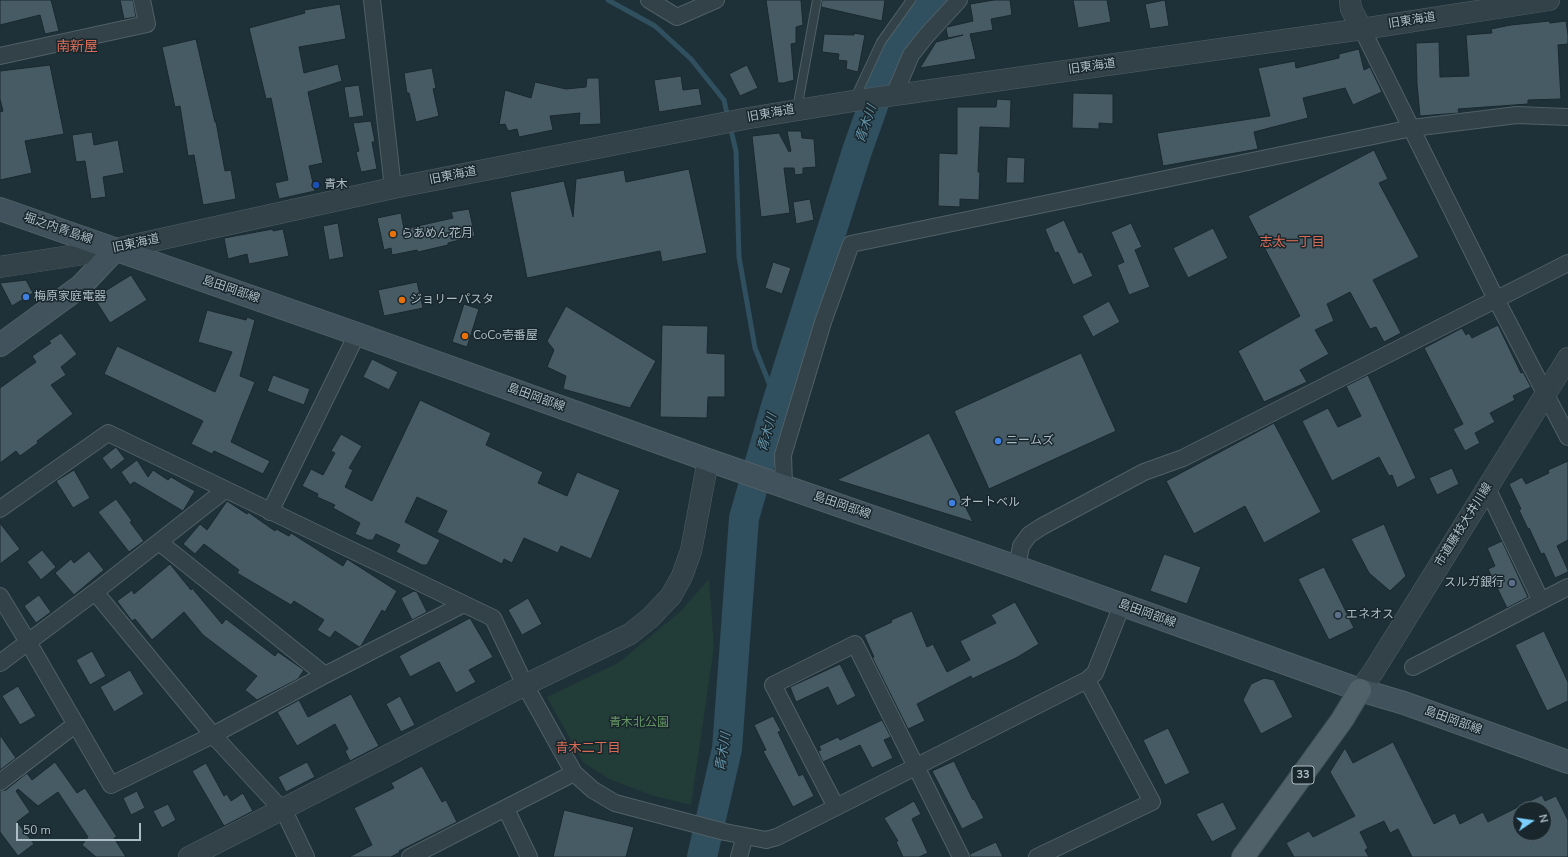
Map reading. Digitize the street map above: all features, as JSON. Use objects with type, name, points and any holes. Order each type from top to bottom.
[{"type":"main road","name":"堀之内青島線","points":[[0,209],[116,249]]},
{"type":"main road","name":"島田岡部線","points":[[116,249],[708,460],[1017,567],[1360,690],[1404,703],[1568,762]]},
{"type":"main road","points":[[0,346],[81,286],[116,249]]},
{"type":"main road","name":"33","points":[[1243,857],[1342,720],[1360,690]]},
{"type":"street","points":[[0,56],[147,24],[142,0]]},
{"type":"street","points":[[372,0],[393,188]]},
{"type":"street","points":[[653,1],[677,17],[716,0]]},
{"type":"street","points":[[894,95],[911,55],[959,0]]},
{"type":"street","points":[[1350,0],[1351,9],[1412,128],[1496,299],[1568,437]]},
{"type":"street","name":"旧東海道","points":[[0,267],[116,249],[393,188],[749,118],[853,101],[1362,29],[1549,0]]},
{"type":"street","points":[[781,485],[783,455],[823,322],[851,244],[1412,128],[1517,116],[1568,117]]},
{"type":"street","points":[[1017,567],[1021,546],[1029,535],[1041,527],[1144,472],[1183,458],[1568,263]]},
{"type":"street","points":[[270,512],[357,334]]},
{"type":"street","name":"市道藤枝大井川線","points":[[1360,690],[1373,672],[1568,358]]},
{"type":"street","points":[[0,509],[108,433],[493,618],[525,685],[574,773],[593,790],[615,803],[725,832],[766,840],[777,838],[1087,680],[1094,673],[1122,605]]},
{"type":"street","points":[[189,857],[525,685],[630,634],[650,618],[671,596],[682,576],[692,551],[708,460]]},
{"type":"street","points":[[1487,488],[1541,601]]},
{"type":"street","points":[[0,663],[95,592],[225,490]]},
{"type":"street","points":[[159,542],[325,675]]},
{"type":"street","points":[[1413,667],[1568,587]]},
{"type":"street","points":[[95,592],[213,735],[285,813],[306,857]]},
{"type":"street","points":[[0,596],[111,785],[213,735],[325,675],[464,604]]},
{"type":"street","points":[[836,807],[773,685],[855,644],[915,768],[961,857]]},
{"type":"street","points":[[1037,857],[1152,802],[1087,680]]},
{"type":"street","points":[[0,782],[76,724]]},
{"type":"street","points":[[414,856],[574,773]]},
{"type":"street","points":[[506,809],[529,857]]},
{"type":"street","points":[[739,857],[745,836]]},
{"type":"lane","points":[[796,110],[817,0]]},
{"type":"lane","points":[[853,101],[881,42],[911,0]]},
{"type":"green space","name":"青木北公園","points":[[709,579],[714,647],[691,805],[651,795],[609,779],[583,762],[547,697],[618,663],[680,612]]},
{"type":"building","points":[[0,0],[51,0],[59,31],[45,34],[40,15],[0,25]]},
{"type":"building","points":[[120,0],[133,0],[136,17],[124,19]]},
{"type":"building","points":[[766,0],[801,0],[803,25],[796,27],[796,43],[791,44],[794,80],[784,83],[778,83]]},
{"type":"building","points":[[822,0],[885,0],[882,21],[821,7]]},
{"type":"building","points":[[994,0],[1010,0],[1012,15],[991,19],[993,30],[970,34],[976,59],[920,68],[936,42],[963,35],[948,38],[946,29],[947,27],[973,21],[970,4]]},
{"type":"building","points":[[1073,0],[1107,0],[1111,22],[1078,28]]},
{"type":"building","points":[[1165,0],[1169,26],[1150,29],[1145,4]]},
{"type":"building","points":[[340,4],[346,39],[299,47],[304,73],[338,64],[342,81],[308,92],[323,163],[309,166],[315,191],[279,199],[275,183],[288,180],[271,98],[266,99],[249,28],[305,13],[304,10]]},
{"type":"building","points":[[1549,21],[1550,23],[1566,21],[1568,44],[1558,45],[1561,99],[1528,100],[1528,104],[1458,109],[1459,113],[1420,116],[1417,84],[1416,43],[1439,42],[1440,77],[1469,76],[1466,35],[1492,33],[1491,29],[1511,25]]},
{"type":"building","points":[[854,33],[865,35],[858,72],[846,69],[847,61],[838,60],[839,54],[822,52],[824,34],[854,35]]},
{"type":"building","points":[[196,39],[216,122],[225,171],[231,170],[236,199],[203,205],[194,155],[188,156],[180,106],[175,107],[162,47]]},
{"type":"building","points":[[1359,49],[1364,70],[1370,67],[1382,92],[1353,105],[1345,88],[1303,98],[1308,118],[1254,132],[1258,149],[1163,166],[1157,133],[1270,116],[1258,68],[1295,61],[1296,68],[1339,58],[1339,54]]},
{"type":"building","points":[[50,65],[64,134],[25,141],[32,173],[0,180],[0,112],[3,111],[0,99],[0,71]]},
{"type":"building","points":[[747,65],[758,88],[740,96],[729,74]]},
{"type":"building","points":[[432,68],[436,88],[433,89],[439,116],[416,122],[409,93],[407,93],[404,73]]},
{"type":"building","points":[[681,76],[683,90],[699,88],[702,105],[659,112],[654,80]]},
{"type":"building","points":[[587,78],[599,78],[601,124],[579,125],[580,113],[550,116],[553,130],[519,137],[517,129],[508,131],[505,124],[499,125],[505,90],[531,98],[535,82],[566,89],[586,87]]},
{"type":"building","points":[[359,85],[364,116],[349,118],[344,87]]},
{"type":"building","points":[[1073,93],[1113,94],[1113,124],[1099,123],[1099,129],[1072,128]]},
{"type":"building","points":[[997,99],[1011,100],[1010,128],[980,127],[978,172],[980,172],[979,200],[960,199],[960,207],[938,206],[939,153],[957,154],[957,107],[996,107]]},
{"type":"building","points":[[371,121],[375,142],[372,142],[377,169],[361,172],[356,152],[359,151],[353,123]]},
{"type":"building","points":[[787,131],[801,131],[802,138],[814,139],[816,167],[803,168],[803,174],[795,175],[794,168],[784,168],[790,213],[761,217],[752,136],[779,133],[789,152],[791,151]]},
{"type":"building","points":[[92,132],[94,145],[118,140],[124,173],[103,177],[106,197],[91,199],[85,161],[76,162],[72,135]]},
{"type":"building","points":[[1374,150],[1388,179],[1379,183],[1419,257],[1373,280],[1401,333],[1384,342],[1376,327],[1370,329],[1350,292],[1327,304],[1334,321],[1315,330],[1329,354],[1300,370],[1307,382],[1264,402],[1238,351],[1300,316],[1248,216]]},
{"type":"building","points":[[1007,157],[1025,158],[1024,183],[1006,183]]},
{"type":"building","points":[[689,169],[707,253],[662,262],[660,251],[527,278],[510,192],[564,181],[573,217],[576,179],[624,170],[626,182]]},
{"type":"building","points":[[810,199],[814,220],[796,224],[793,202]]},
{"type":"building","points":[[469,209],[475,236],[448,243],[448,245],[418,252],[417,250],[392,255],[391,248],[384,250],[377,218],[401,213],[404,229],[453,218],[451,212]]},
{"type":"building","points":[[1064,220],[1079,253],[1082,252],[1093,276],[1073,285],[1058,252],[1055,253],[1045,229]]},
{"type":"building","points":[[338,223],[344,257],[329,260],[323,226]]},
{"type":"building","points":[[1131,223],[1142,247],[1135,250],[1150,287],[1129,295],[1117,265],[1124,262],[1111,232]]},
{"type":"building","points":[[1213,228],[1228,258],[1188,278],[1173,248]]},
{"type":"building","points":[[273,229],[273,231],[283,229],[289,256],[249,264],[247,254],[228,259],[224,238]]},
{"type":"building","points":[[773,262],[791,268],[782,294],[765,288]]},
{"type":"building","points":[[131,275],[147,300],[110,323],[94,298]]},
{"type":"building","points":[[26,280],[33,293],[12,306],[0,283]]},
{"type":"building","points":[[417,282],[423,308],[384,316],[378,290]]},
{"type":"building","points":[[1109,301],[1120,322],[1093,337],[1082,316]]},
{"type":"building","points":[[464,304],[479,309],[467,347],[452,342]]},
{"type":"building","points":[[566,306],[656,361],[630,408],[563,389],[566,376],[547,367],[554,350],[547,341]]},
{"type":"building","points":[[207,310],[246,320],[247,317],[255,320],[240,376],[255,382],[231,442],[270,461],[263,474],[214,451],[212,454],[191,444],[203,421],[104,374],[117,346],[215,392],[232,352],[198,342]]},
{"type":"building","points":[[662,325],[708,326],[707,353],[725,354],[725,397],[708,397],[707,418],[660,417]]},
{"type":"building","points":[[1498,325],[1521,373],[1523,372],[1531,387],[1513,396],[1515,400],[1490,413],[1495,422],[1475,433],[1480,443],[1465,451],[1453,429],[1463,424],[1424,348],[1462,328],[1466,335],[1469,333],[1472,338]]},
{"type":"building","points":[[61,333],[77,354],[61,367],[66,375],[51,385],[73,414],[20,456],[16,451],[0,463],[0,388],[36,362],[32,356],[51,343],[49,341]]},
{"type":"building","points":[[1081,353],[1116,431],[989,489],[954,411]]},
{"type":"building","points":[[372,359],[398,372],[389,390],[363,377]]},
{"type":"building","points":[[273,375],[310,389],[304,405],[267,391]]},
{"type":"building","points":[[1368,375],[1416,478],[1397,488],[1392,475],[1389,476],[1379,457],[1332,481],[1302,421],[1328,408],[1338,427],[1361,416],[1346,386]]},
{"type":"building","points":[[420,400],[491,433],[486,445],[543,472],[538,483],[567,496],[577,472],[620,490],[591,559],[561,546],[558,553],[524,538],[512,563],[504,559],[502,564],[437,532],[447,511],[417,497],[405,522],[440,540],[427,565],[422,565],[396,552],[400,545],[376,534],[373,540],[368,540],[355,534],[360,523],[333,508],[335,505],[317,497],[318,494],[302,486],[311,469],[323,475],[335,453],[331,451],[341,434],[362,446],[349,468],[353,470],[345,487],[372,501]]},
{"type":"building","points":[[1274,423],[1321,512],[1264,543],[1245,506],[1194,534],[1166,481]]},
{"type":"building","points":[[929,433],[973,522],[837,480]]},
{"type":"building","points":[[116,447],[125,459],[111,470],[102,458]]},
{"type":"building","points":[[137,460],[148,477],[153,470],[168,480],[171,477],[195,491],[183,511],[134,482],[130,485],[121,472]]},
{"type":"building","points":[[1568,461],[1568,540],[1557,546],[1568,572],[1555,578],[1544,553],[1541,554],[1529,528],[1528,529],[1519,510],[1521,509],[1509,484],[1522,477],[1526,484],[1549,473],[1548,470]]},
{"type":"building","points":[[1452,468],[1459,484],[1437,495],[1429,478]]},
{"type":"building","points":[[74,470],[90,498],[73,508],[56,481]]},
{"type":"building","points":[[116,499],[144,541],[129,552],[98,512]]},
{"type":"building","points":[[227,501],[247,514],[248,512],[275,531],[276,529],[289,536],[291,533],[343,566],[347,559],[397,591],[385,612],[382,610],[361,646],[359,647],[335,631],[330,638],[317,630],[324,620],[294,601],[291,605],[237,573],[239,570],[204,544],[195,554],[183,544],[200,524],[207,530]]},
{"type":"building","points":[[0,523],[20,549],[0,564]]},
{"type":"building","points":[[1384,524],[1406,576],[1390,591],[1369,573],[1351,539]]},
{"type":"building","points":[[1502,541],[1528,597],[1507,608],[1488,569],[1495,566],[1487,548]]},
{"type":"building","points":[[42,550],[56,567],[41,580],[27,562]]},
{"type":"building","points":[[89,551],[104,570],[74,595],[55,573],[71,559],[74,563]]},
{"type":"building","points":[[1164,554],[1201,567],[1187,604],[1150,591]]},
{"type":"building","points":[[170,564],[222,624],[226,619],[275,656],[278,652],[304,670],[298,679],[257,700],[245,690],[257,676],[203,635],[184,612],[152,640],[135,619],[132,621],[117,601],[132,590],[134,594]]},
{"type":"building","points":[[1324,567],[1354,628],[1329,640],[1298,579]]},
{"type":"building","points":[[414,591],[417,592],[427,612],[412,620],[401,598]]},
{"type":"building","points":[[39,595],[51,612],[36,623],[24,606]]},
{"type":"building","points":[[528,598],[542,624],[522,635],[508,610]]},
{"type":"building","points":[[1015,602],[1039,644],[1016,658],[972,679],[971,676],[917,704],[925,721],[908,729],[872,657],[874,657],[864,635],[892,622],[891,620],[912,611],[927,647],[933,644],[947,672],[970,660],[960,641],[996,623],[991,615]]},
{"type":"building","points":[[470,618],[493,657],[469,670],[476,682],[456,693],[439,662],[410,677],[399,656]]},
{"type":"building","points":[[1544,631],[1568,682],[1568,701],[1547,711],[1515,645]]},
{"type":"building","points":[[92,651],[106,676],[90,685],[76,660]]},
{"type":"building","points":[[840,664],[856,696],[837,706],[828,687],[796,702],[790,687]]},
{"type":"building","points":[[130,670],[144,694],[114,712],[100,687]]},
{"type":"building","points":[[1264,678],[1274,680],[1293,717],[1261,734],[1243,700],[1251,684]]},
{"type":"building","points":[[18,686],[36,716],[20,725],[2,696]]},
{"type":"building","points":[[351,694],[379,746],[350,761],[345,751],[348,749],[335,724],[297,746],[277,712],[299,700],[308,717]]},
{"type":"building","points":[[400,696],[415,725],[401,732],[386,704]]},
{"type":"building","points":[[773,716],[781,731],[778,732],[799,776],[803,774],[814,796],[793,807],[763,751],[766,750],[754,725]]},
{"type":"building","points":[[882,720],[891,737],[884,740],[893,758],[872,768],[860,745],[823,762],[818,751],[821,750],[819,746],[838,737],[840,740]]},
{"type":"building","points":[[1168,728],[1190,773],[1165,785],[1143,740]]},
{"type":"building","points":[[0,735],[16,758],[0,770]]},
{"type":"building","points":[[1393,742],[1434,824],[1455,813],[1460,824],[1483,812],[1488,822],[1512,810],[1512,841],[1552,841],[1552,801],[1545,801],[1556,796],[1568,820],[1568,857],[1412,857],[1398,829],[1390,833],[1384,821],[1360,832],[1368,848],[1365,850],[1369,857],[1294,857],[1286,843],[1309,831],[1313,837],[1355,816],[1330,772],[1345,748],[1353,763]]},
{"type":"building","points":[[954,761],[973,800],[974,799],[984,818],[962,829],[932,771]]},
{"type":"building","points":[[55,762],[77,793],[85,788],[117,837],[114,838],[126,857],[96,857],[82,845],[88,837],[58,792],[38,806],[18,789],[16,791],[30,812],[17,822],[34,844],[18,856],[0,832],[0,791],[6,790],[27,773],[32,780]]},
{"type":"building","points":[[307,762],[315,777],[286,792],[278,777]]},
{"type":"building","points":[[206,763],[224,796],[227,794],[231,801],[243,793],[253,811],[224,826],[192,771]]},
{"type":"building","points":[[422,766],[442,802],[446,800],[457,822],[399,851],[400,852],[391,857],[349,857],[372,845],[354,808],[394,788],[391,783]]},
{"type":"building","points":[[137,791],[145,808],[131,815],[123,798]]},
{"type":"building","points":[[1542,795],[1545,801],[1530,801]]},
{"type":"building","points":[[914,801],[921,814],[912,819],[928,853],[919,857],[903,857],[896,842],[898,841],[884,818]]},
{"type":"building","points":[[1223,802],[1237,829],[1212,842],[1196,814]]},
{"type":"building","points":[[168,804],[176,820],[162,828],[153,811]]},
{"type":"building","points":[[564,810],[634,827],[626,857],[553,857]]},
{"type":"building","points":[[996,842],[1003,857],[970,857],[970,854]]},
{"type":"waterway","points":[[608,0],[655,26],[691,59],[724,100],[728,118]]},
{"type":"waterway","name":"青木川","points":[[702,857],[727,749],[744,518],[777,403],[857,151],[885,72],[932,0]]},
{"type":"waterway","points":[[913,28],[940,0]]},
{"type":"waterway","points":[[730,126],[736,151],[739,257],[755,348],[777,403]]},
{"type":"place","name":"青木","points":[[316,185]]},
{"type":"place","name":"らあめん花月","points":[[393,234]]},
{"type":"place","name":"梅原家庭電器","points":[[26,297]]},
{"type":"place","name":"ジョリーパスタ","points":[[402,300]]},
{"type":"place","name":"CoCo壱番屋","points":[[465,336]]},
{"type":"place","name":"ニームズ","points":[[998,441]]},
{"type":"place","name":"オートベル","points":[[952,503]]},
{"type":"place","name":"スルガ銀行","points":[[1512,583]]},
{"type":"place","name":"エネオス","points":[[1338,615]]},
{"type":"district","name":"南新屋","points":[[77,48]]},
{"type":"district","name":"志太一丁目","points":[[1292,243]]},
{"type":"district","name":"青木二丁目","points":[[588,749]]}]
